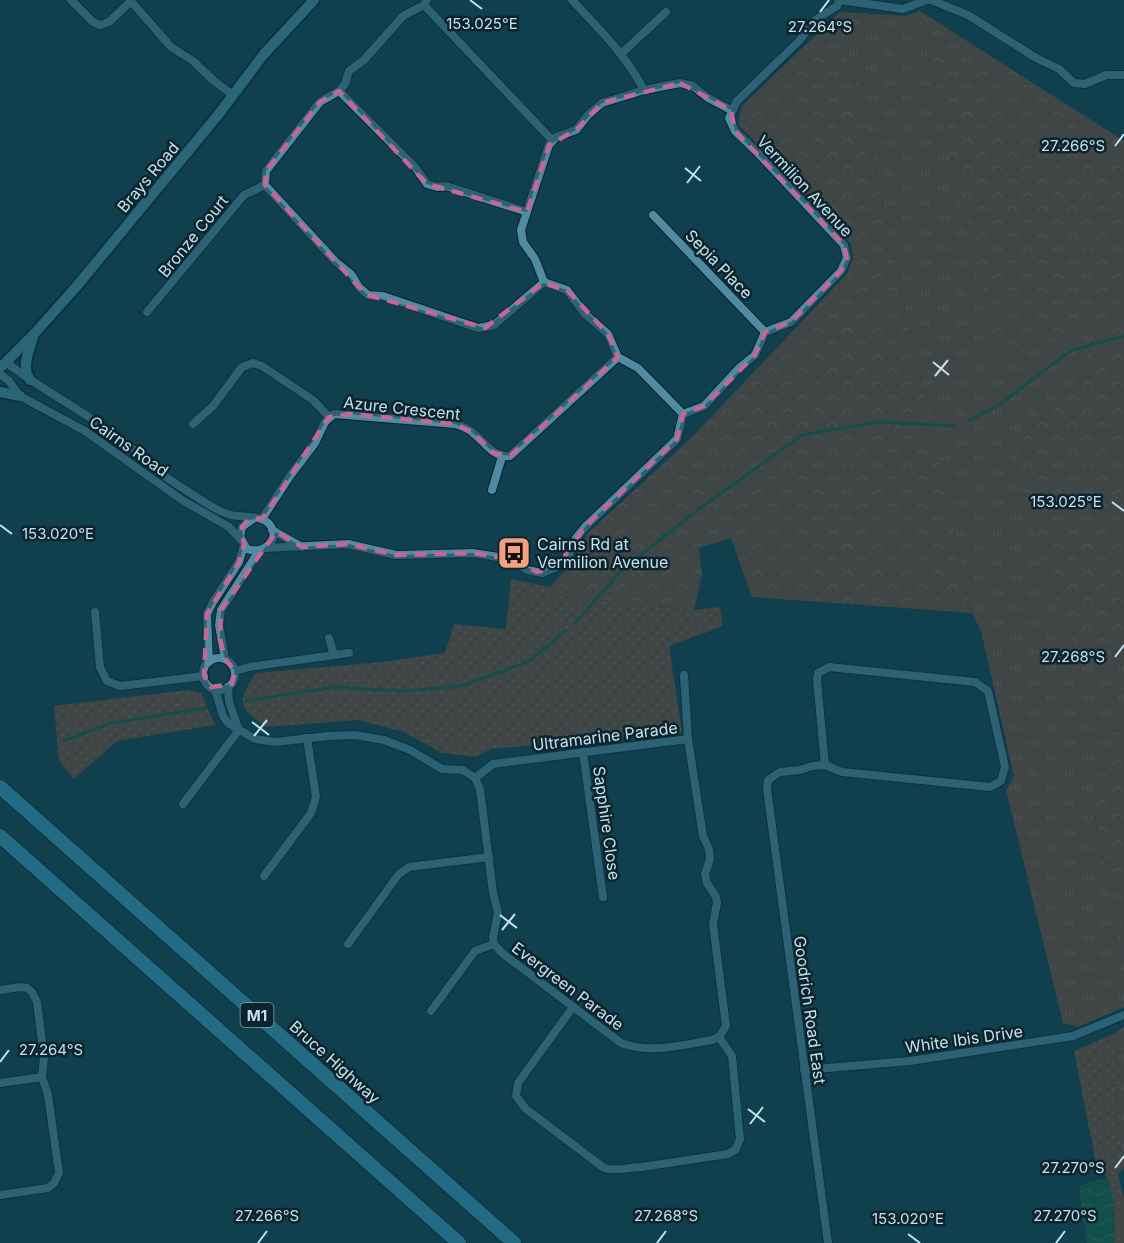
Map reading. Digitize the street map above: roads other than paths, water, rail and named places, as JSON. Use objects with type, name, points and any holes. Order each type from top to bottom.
[{"type":"highway","name":"Bruce Highway","points":[[0,787],[514,1243]]},
{"type":"highway","name":"M1","points":[[0,836],[459,1243]]},
{"type":"main road","name":"Brays Road","points":[[3,365],[34,334],[150,200],[268,49],[314,0]]},
{"type":"main road","points":[[30,380],[25,371],[25,363],[34,334]]},
{"type":"main road","points":[[0,392],[20,396]]},
{"type":"street","points":[[71,0],[93,22],[100,25],[109,22],[130,1],[171,47],[233,95]]},
{"type":"street","points":[[572,0],[622,53],[644,90]]},
{"type":"street","points":[[683,414],[638,368],[618,357],[608,334],[581,309],[567,290],[544,282],[535,259],[523,242],[521,230],[552,140],[576,130],[602,103],[644,90],[686,83],[731,110],[737,100],[799,42],[815,20],[831,11],[839,0],[903,9],[929,0],[968,15],[1036,58],[1059,69],[1074,83],[1085,84],[1106,75],[1124,75]]},
{"type":"street","points":[[544,282],[494,325],[485,328],[382,296],[369,295],[265,185],[266,171],[273,160],[320,102],[339,91],[345,84],[349,71],[364,60],[403,16],[425,3],[552,140]]},
{"type":"street","points":[[622,53],[666,12]]},
{"type":"street","points":[[339,91],[415,166],[428,184],[437,187],[446,186],[527,212]]},
{"type":"street","name":"Vermilion Avenue","points":[[731,110],[729,118],[735,131],[844,245],[847,258],[841,271],[791,322],[765,332]]},
{"type":"street","name":"Bronze Court","points":[[147,312],[244,195],[265,185]]},
{"type":"street","name":"Sepia Place","points":[[653,215],[765,332]]},
{"type":"street","points":[[683,414],[704,406],[740,367],[755,355],[765,332]]},
{"type":"street","points":[[492,490],[502,457],[517,452],[618,357]]},
{"type":"street","points":[[193,424],[213,406],[242,367],[253,363],[262,366],[312,400],[328,417]]},
{"type":"street","name":"Cairns Road","points":[[3,365],[116,435],[157,470],[216,509],[229,515],[252,519]]},
{"type":"street","name":"Cairns Road","points":[[0,374],[9,381],[20,396],[85,431],[182,500],[229,527],[243,544]]},
{"type":"street","name":"Azure Crescent","points":[[262,519],[315,443],[328,417],[334,414],[455,424],[472,432],[494,453],[502,457]]},
{"type":"street","points":[[243,544],[252,550],[348,544],[396,555],[473,553],[511,559],[527,570],[542,573],[557,567],[569,555],[576,538],[585,527],[676,440],[683,414]]},
{"type":"street","points":[[209,662],[207,614],[239,562],[243,544],[242,527],[252,519],[262,519],[267,521],[272,530],[272,540],[263,549],[220,610],[219,625],[225,659]]},
{"type":"street","points":[[272,530],[302,547]]},
{"type":"street","points":[[95,612],[100,667],[107,681],[120,686],[204,676]]},
{"type":"street","points":[[329,638],[334,656]]},
{"type":"street","points":[[235,671],[349,653]]},
{"type":"street","points":[[215,689],[228,687],[234,680],[235,671],[232,664],[225,659],[217,658],[209,662],[204,676],[208,684],[215,689],[223,716],[239,730],[255,739],[274,742],[356,735],[384,740],[410,750],[442,769],[463,770],[475,778]]},
{"type":"street","points":[[829,667],[975,682],[983,686],[988,691],[1005,767],[1001,781],[990,787],[842,772],[825,765],[817,680],[818,674],[829,667]]},
{"type":"street","points":[[684,675],[688,739]]},
{"type":"street","points":[[228,687],[229,702],[239,730]]},
{"type":"street","points":[[183,804],[239,730]]},
{"type":"street","points":[[264,876],[311,813],[316,797],[307,738]]},
{"type":"street","name":"Ultramarine Parade","points":[[475,778],[493,764],[688,739],[703,836],[709,849],[710,859],[705,874],[707,884],[716,897],[717,903],[713,924],[726,1026],[719,1038]]},
{"type":"street","name":"Sapphire Close","points":[[583,752],[603,897]]},
{"type":"street","name":"Goodrich Road East","points":[[825,765],[780,772],[768,780],[766,789],[828,1243]]},
{"type":"street","name":"Evergreen Parade","points":[[475,778],[480,789],[493,893],[498,913],[493,938],[494,944],[502,953],[621,1043],[634,1048],[648,1049],[719,1038]]},
{"type":"street","points":[[348,944],[399,874],[409,867],[489,857]]},
{"type":"street","points":[[431,1011],[475,951],[494,944]]},
{"type":"street","points":[[0,990],[27,988],[34,996],[44,1057],[42,1077],[48,1095],[59,1173],[48,1188],[0,1196]]},
{"type":"street","points":[[573,1007],[518,1083],[516,1096],[526,1109],[604,1168],[615,1171],[628,1167],[642,1167],[728,1154],[736,1149],[740,1139],[732,1056],[719,1038]]},
{"type":"street","name":"White Ibis Drive","points":[[804,1070],[910,1061],[1073,1036],[1124,1015]]},
{"type":"street","points":[[0,1083],[42,1077]]},
{"type":"water","points":[[1108,1178],[1113,1202],[1114,1243],[1087,1243],[1079,1189],[1082,1184]]},
{"type":"waterway","points":[[969,421],[1000,404],[1070,351],[1124,336]]},
{"type":"waterway","points":[[574,624],[621,571],[695,512],[802,435],[877,422],[954,426]]},
{"type":"waterway","points":[[246,701],[334,687],[402,691],[461,686],[530,661],[566,630]]},
{"type":"waterway","points":[[64,741],[111,723],[206,708]]},
{"type":"place","name":"Cairns Rd at Vermilion Avenue","points":[[514,553]]}]
